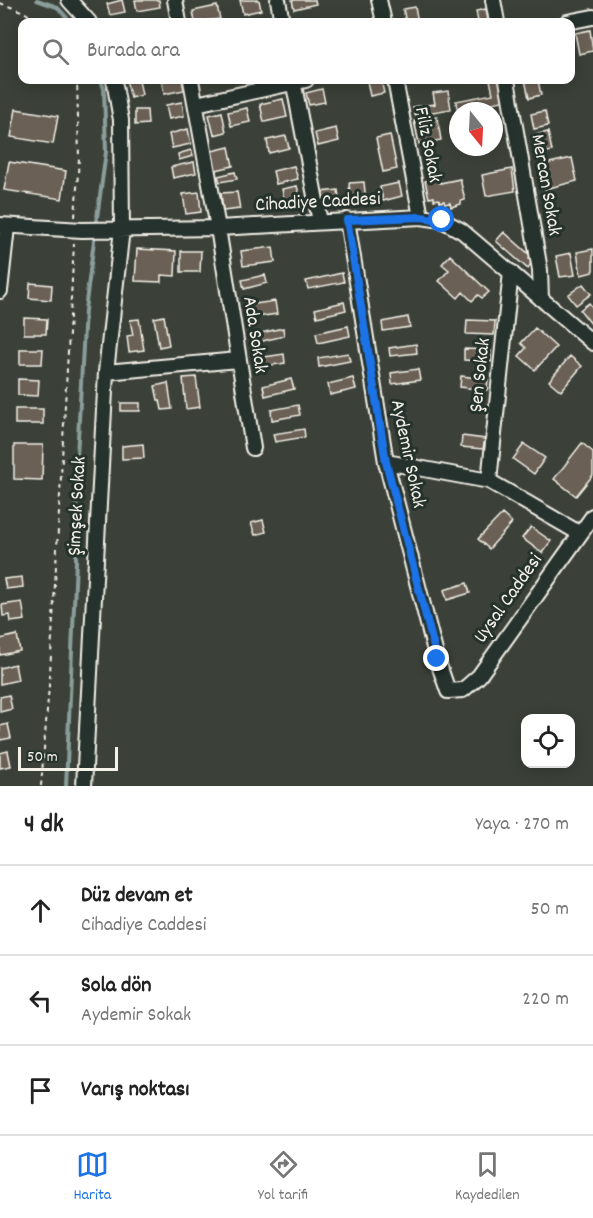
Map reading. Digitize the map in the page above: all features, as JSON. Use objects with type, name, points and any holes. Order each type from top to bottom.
[{"type":"street","points":[[175,0],[178,18]]},
{"type":"street","points":[[278,0],[281,18]]},
{"type":"street","points":[[379,0],[383,18]]},
{"type":"street","points":[[492,0],[495,18]]},
{"type":"street","points":[[72,1],[86,18]]},
{"type":"street","points":[[575,20],[593,17]]},
{"type":"street","name":"Şimşek Sokak","points":[[84,786],[105,372],[118,229],[121,120],[115,84]]},
{"type":"street","name":"Ada Sokak","points":[[192,84],[218,228],[253,448]]},
{"type":"street","points":[[196,104],[281,84]]},
{"type":"street","points":[[299,84],[320,222]]},
{"type":"street","name":"Filiz Sokak","points":[[396,84],[421,217]]},
{"type":"street","name":"Mercan Sokak","points":[[508,84],[540,270],[541,299]]},
{"type":"street","name":"Cihadiye Caddesi","points":[[3,226],[78,229],[218,228],[421,217],[442,220],[462,231],[593,343]]},
{"type":"street","name":"Aydemir Sokak","points":[[347,220],[386,462],[437,659],[448,691]]},
{"type":"street","points":[[0,291],[3,226]]},
{"type":"street","name":"Şen Sokak","points":[[489,481],[511,272]]},
{"type":"street","points":[[105,372],[238,360]]},
{"type":"street","points":[[386,462],[489,481],[579,533]]},
{"type":"street","name":"Uysal Caddesi","points":[[448,691],[463,690],[479,676],[579,533],[592,520]]},
{"type":"path","points":[[0,3],[24,12],[32,18]]},
{"type":"path","points":[[40,786],[51,661],[78,229],[79,158],[76,84]]},
{"type":"building","points":[[122,0],[125,12],[110,15],[107,4]]},
{"type":"building","points":[[135,0],[159,0],[160,7],[137,11]]},
{"type":"building","points":[[240,0],[259,0],[261,10],[243,14]]},
{"type":"building","points":[[292,0],[315,0],[316,4],[294,9]]},
{"type":"building","points":[[217,6],[220,18],[194,18],[193,11]]},
{"type":"building","points":[[415,7],[417,18],[405,18],[403,9]]},
{"type":"building","points":[[486,9],[488,18],[477,18],[476,11]]},
{"type":"building","points":[[590,30],[593,51],[579,54],[575,33]]},
{"type":"building","points":[[127,84],[140,84],[142,95],[131,98]]},
{"type":"building","points":[[162,84],[183,84],[184,90],[164,94]]},
{"type":"building","points":[[368,84],[382,84],[384,93],[370,96]]},
{"type":"building","points":[[491,84],[500,84],[503,101],[456,102],[493,94]]},
{"type":"building","points":[[526,84],[539,84],[541,95],[529,98]]},
{"type":"building","points":[[322,89],[325,102],[309,105],[306,93]]},
{"type":"building","points":[[448,91],[449,109],[415,115],[413,107],[435,104],[433,93]]},
{"type":"building","points":[[283,99],[287,117],[264,122],[260,104]]},
{"type":"building","points":[[182,102],[184,116],[169,119],[166,105]]},
{"type":"building","points":[[247,108],[250,122],[231,126],[228,112]]},
{"type":"building","points":[[16,109],[58,116],[53,144],[11,137]]},
{"type":"building","points":[[135,110],[147,110],[148,124],[135,125]]},
{"type":"building","points":[[545,111],[548,126],[534,129],[531,114]]},
{"type":"building","points":[[222,112],[226,132],[214,135],[209,115]]},
{"type":"building","points":[[437,117],[441,140],[419,144],[414,121]]},
{"type":"building","points":[[336,128],[339,141],[318,146],[315,133]]},
{"type":"building","points":[[188,129],[191,144],[172,148],[169,134]]},
{"type":"building","points":[[548,132],[552,151],[538,154],[534,135]]},
{"type":"building","points":[[390,135],[397,169],[383,172],[376,138]]},
{"type":"building","points":[[286,136],[289,148],[269,153],[267,140]]},
{"type":"building","points":[[229,147],[233,166],[216,170],[212,151]]},
{"type":"building","points":[[191,150],[193,156],[179,160],[178,154]]},
{"type":"building","points":[[572,158],[577,181],[545,189],[540,165]]},
{"type":"building","points":[[9,162],[66,171],[62,199],[4,190]]},
{"type":"building","points":[[194,162],[196,173],[173,178],[171,167]]},
{"type":"building","points":[[294,166],[298,179],[276,184],[273,171]]},
{"type":"building","points":[[512,169],[515,191],[486,196],[482,175]]},
{"type":"building","points":[[235,172],[237,179],[220,182],[218,176]]},
{"type":"building","points":[[439,178],[440,183],[460,179],[465,200],[461,201],[461,204],[451,207],[450,203],[445,204],[439,199],[434,200],[434,197],[429,198],[425,181]]},
{"type":"building","points":[[364,182],[366,202],[351,204],[349,183]]},
{"type":"building","points":[[399,183],[402,196],[383,201],[380,187]]},
{"type":"building","points":[[297,186],[302,206],[286,209],[282,189]]},
{"type":"building","points":[[338,190],[340,205],[324,207],[321,192]]},
{"type":"building","points":[[199,192],[201,212],[186,214],[183,194]]},
{"type":"building","points":[[237,192],[240,209],[223,211],[221,193]]},
{"type":"building","points":[[504,232],[531,256],[529,259],[532,261],[528,269],[496,241]]},
{"type":"building","points":[[273,247],[275,262],[243,266],[241,251]]},
{"type":"building","points":[[137,249],[176,251],[175,276],[161,275],[161,282],[135,281]]},
{"type":"building","points":[[593,249],[593,272],[581,275],[577,252]]},
{"type":"building","points":[[181,251],[201,251],[200,272],[181,272]]},
{"type":"building","points":[[571,253],[575,275],[560,277],[556,256]]},
{"type":"building","points":[[450,255],[489,292],[482,298],[478,295],[472,301],[463,292],[458,298],[439,281],[449,270],[442,264]]},
{"type":"building","points":[[342,273],[344,282],[308,289],[306,281]]},
{"type":"building","points":[[265,275],[267,283],[244,289],[242,280]]},
{"type":"building","points":[[30,283],[52,285],[51,300],[29,298]]},
{"type":"building","points":[[583,284],[591,294],[576,305],[568,295]]},
{"type":"building","points":[[275,301],[277,314],[250,318],[248,305]]},
{"type":"building","points":[[344,302],[346,310],[317,317],[315,309]]},
{"type":"building","points":[[589,303],[593,308],[592,325],[580,310]]},
{"type":"building","points":[[164,316],[169,345],[159,347],[154,318]]},
{"type":"building","points":[[408,317],[410,327],[383,331],[382,322]]},
{"type":"building","points":[[24,318],[47,319],[46,334],[24,334]]},
{"type":"building","points":[[139,319],[144,350],[129,352],[127,336],[133,335],[130,320]]},
{"type":"building","points":[[467,320],[495,321],[494,335],[466,334]]},
{"type":"building","points":[[348,326],[350,336],[318,343],[316,333]]},
{"type":"building","points":[[283,328],[284,336],[254,343],[252,335]]},
{"type":"building","points":[[535,328],[556,347],[535,370],[519,356],[526,348],[521,343]]},
{"type":"building","points":[[416,344],[417,353],[390,356],[389,348]]},
{"type":"building","points":[[20,349],[43,349],[42,364],[20,364]]},
{"type":"building","points":[[464,349],[491,350],[491,362],[464,360]]},
{"type":"building","points":[[348,353],[350,361],[319,367],[318,358]]},
{"type":"building","points":[[284,354],[285,363],[259,367],[258,358]]},
{"type":"building","points":[[570,356],[582,366],[561,391],[549,381]]},
{"type":"building","points":[[418,369],[420,380],[392,384],[391,373]]},
{"type":"building","points":[[461,376],[488,379],[487,390],[460,387]]},
{"type":"building","points":[[196,377],[200,407],[186,409],[183,378]]},
{"type":"building","points":[[353,378],[356,389],[330,395],[328,384]]},
{"type":"building","points":[[18,379],[39,380],[38,396],[18,395]]},
{"type":"building","points":[[291,379],[294,389],[265,396],[263,386]]},
{"type":"building","points":[[168,383],[172,409],[162,410],[155,386]]},
{"type":"building","points":[[121,403],[140,403],[140,411],[121,411]]},
{"type":"building","points":[[298,405],[300,415],[272,420],[271,410]]},
{"type":"building","points":[[15,409],[43,409],[43,424],[15,424]]},
{"type":"building","points":[[304,429],[305,437],[275,442],[273,434]]},
{"type":"building","points":[[462,436],[485,439],[483,449],[461,447]]},
{"type":"building","points":[[582,443],[593,452],[593,475],[576,496],[554,479]]},
{"type":"building","points":[[143,444],[144,458],[122,459],[122,446]]},
{"type":"building","points":[[524,444],[545,458],[534,474],[513,459]]},
{"type":"building","points":[[14,445],[43,445],[42,480],[14,479]]},
{"type":"building","points":[[502,514],[512,523],[489,549],[478,539]]},
{"type":"building","points":[[263,520],[266,532],[255,535],[251,523]]},
{"type":"building","points":[[531,527],[551,541],[542,553],[522,538]]},
{"type":"building","points":[[22,577],[23,587],[6,589],[4,579]]},
{"type":"building","points":[[467,583],[470,593],[447,600],[444,590]]},
{"type":"building","points":[[22,602],[25,620],[11,622],[10,615],[3,616],[2,605]]},
{"type":"building","points":[[17,635],[20,651],[0,655],[0,639]]},
{"type":"building","points":[[15,664],[18,680],[0,684],[0,668]]},
{"type":"building","points":[[9,695],[12,709],[0,712],[0,697]]},
{"type":"building","points":[[8,724],[11,738],[0,740],[0,726]]},
{"type":"building","points":[[8,751],[11,766],[0,768],[0,753]]},
{"type":"waterway","points":[[37,0],[57,7],[67,18]]},
{"type":"waterway","points":[[96,225],[106,152],[102,84]]},
{"type":"waterway","points":[[66,786],[76,561],[76,475],[85,310],[95,233]]},
{"type":"route","points":[[437,659],[386,462],[347,220],[421,217],[442,220]]}]
